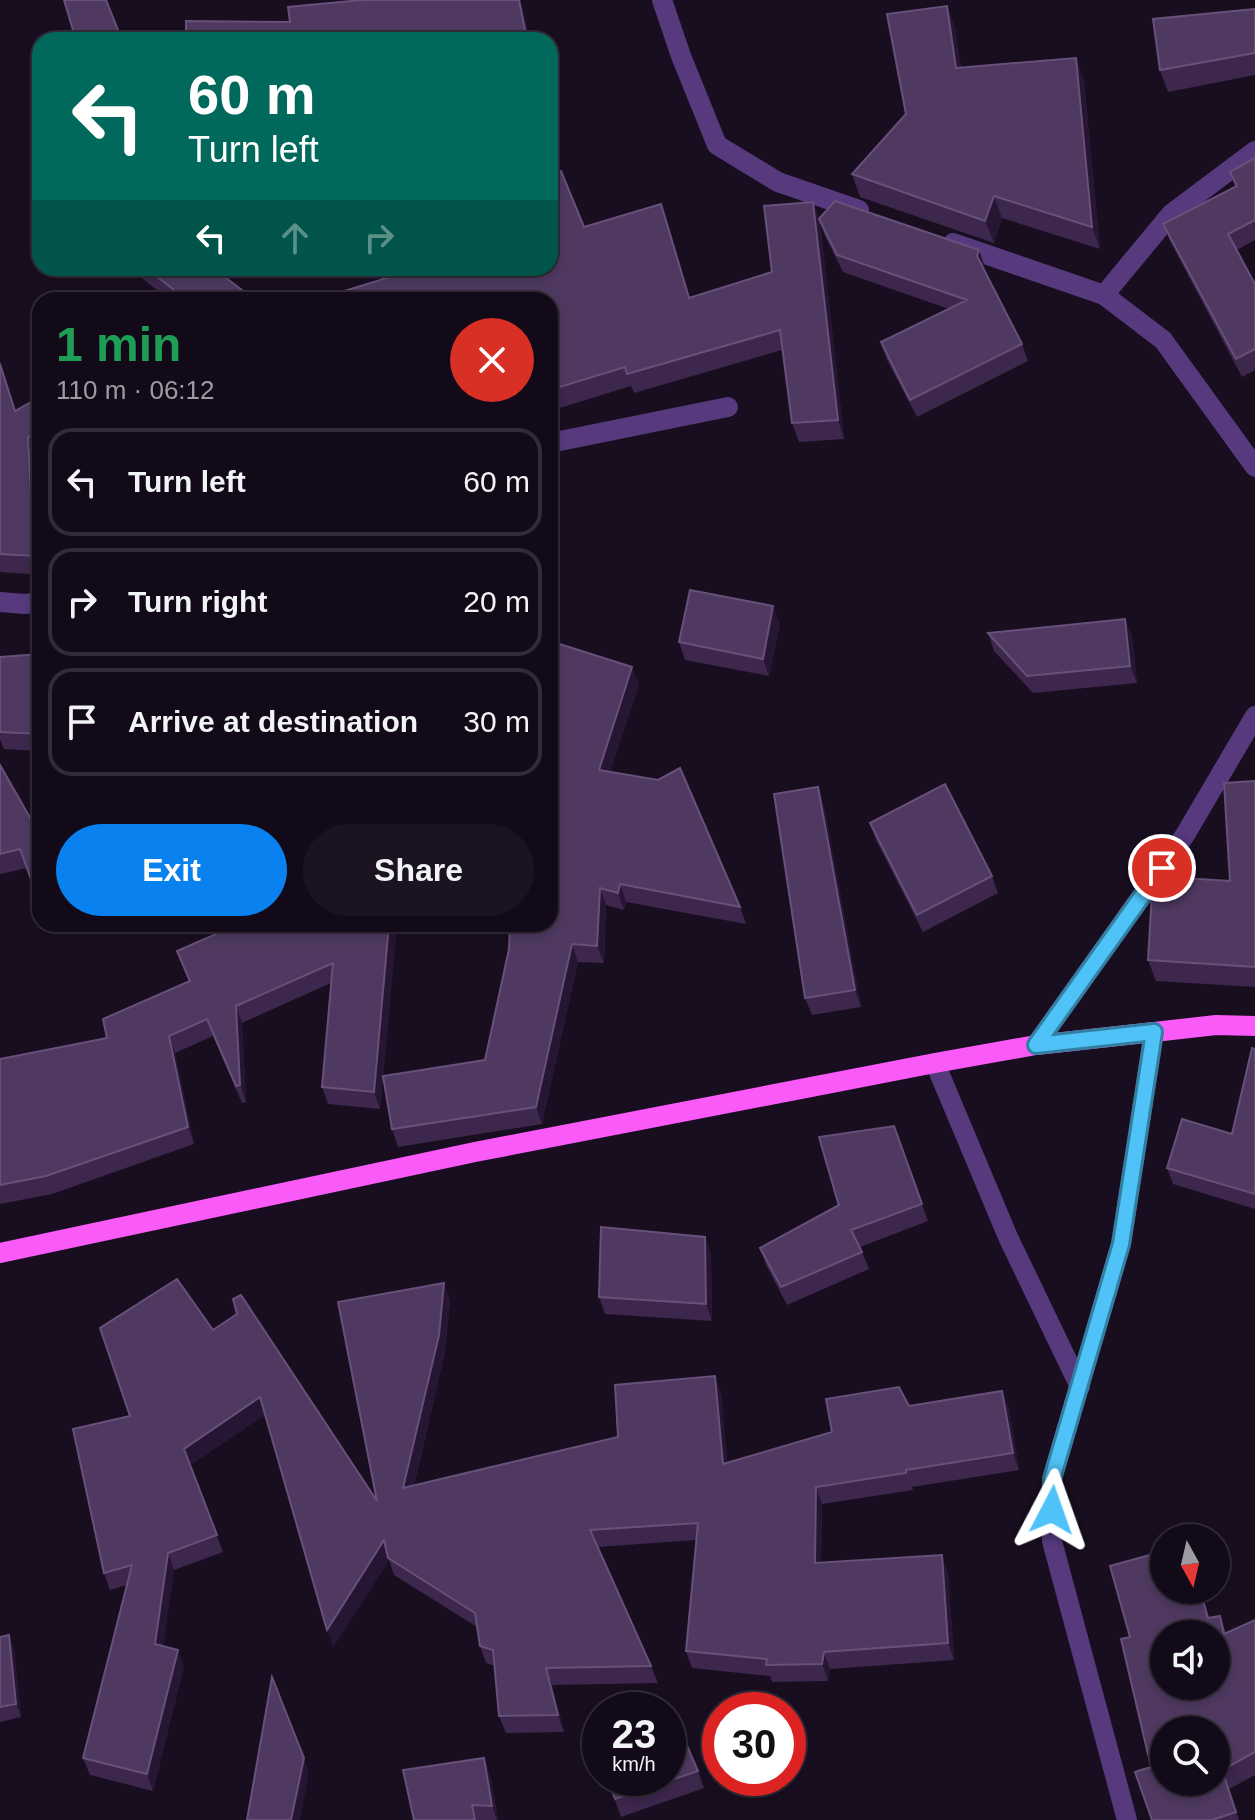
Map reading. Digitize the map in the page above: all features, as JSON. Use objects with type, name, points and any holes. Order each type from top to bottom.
[{"type":"main road","points":[[0,1253],[475,1152],[935,1063],[1036,1045],[1216,1025],[1255,1026]]},
{"type":"street","points":[[662,0],[717,145],[778,182],[877,216]]},
{"type":"street","points":[[1104,295],[1171,214],[1255,151]]},
{"type":"street","points":[[933,236],[1104,295],[1163,340],[1255,467]]},
{"type":"street","points":[[558,441],[728,407]]},
{"type":"street","points":[[0,602],[32,603]]},
{"type":"street","points":[[1036,1045],[1185,835],[1255,716]]},
{"type":"street","points":[[1127,1820],[1052,1541],[1052,1479],[1121,1244],[1154,1032]]},
{"type":"street","points":[[935,1063],[1008,1237],[1080,1387]]},
{"type":"building","points":[[64,0],[106,0],[119,32],[74,32]]},
{"type":"building","points":[[362,0],[519,0],[525,32],[186,32],[186,21],[290,22],[288,7]]},
{"type":"building","points":[[947,6],[956,68],[1076,58],[1092,227],[994,196],[985,221],[852,174],[906,114],[887,14]]},
{"type":"building","points":[[1255,9],[1255,53],[1160,70],[1153,19]]},
{"type":"building","points":[[1255,158],[1255,220],[1228,234],[1255,284],[1255,349],[1236,359],[1163,224],[1237,186],[1230,172]]},
{"type":"building","points":[[561,171],[584,227],[661,204],[689,298],[772,272],[764,206],[813,202],[838,420],[792,423],[780,330],[627,374],[625,367],[558,388],[558,292],[341,292],[393,276],[558,276],[558,172]]},
{"type":"building","points":[[835,201],[979,250],[977,256],[1022,344],[910,400],[881,342],[967,300],[837,255],[819,219]]},
{"type":"building","points":[[156,276],[224,276],[244,292],[169,292],[174,290]]},
{"type":"building","points":[[0,364],[15,411],[32,401],[32,436],[28,437],[32,556],[0,554]]},
{"type":"building","points":[[690,590],[773,606],[763,659],[679,642]]},
{"type":"building","points":[[1125,619],[1130,666],[1027,676],[988,633]]},
{"type":"building","points":[[558,644],[632,667],[599,770],[658,780],[680,768],[740,907],[620,884],[618,893],[600,888],[597,946],[572,944],[536,1107],[392,1129],[383,1076],[485,1060],[509,949],[510,932],[558,932]]},
{"type":"building","points":[[32,655],[32,734],[0,732],[0,657]]},
{"type":"building","points":[[0,765],[32,821],[32,882],[20,849],[0,854]]},
{"type":"building","points":[[1255,781],[1255,967],[1148,960],[1153,876],[1230,881],[1224,783]]},
{"type":"building","points":[[945,784],[992,876],[917,915],[870,823]]},
{"type":"building","points":[[818,787],[855,990],[805,998],[774,794]]},
{"type":"building","points":[[221,932],[388,932],[374,1092],[322,1087],[333,963],[236,1006],[240,1085],[236,1086],[207,1019],[169,1036],[188,1127],[46,1176],[0,1185],[0,1059],[107,1038],[103,1019],[190,981],[177,951]]},
{"type":"building","points":[[1252,1048],[1255,1049],[1255,1194],[1167,1168],[1182,1119],[1232,1134]]},
{"type":"building","points":[[894,1126],[922,1204],[851,1230],[862,1252],[781,1287],[760,1248],[839,1205],[819,1137]]},
{"type":"building","points":[[601,1227],[705,1237],[706,1304],[599,1297]]},
{"type":"building","points":[[177,1279],[213,1330],[237,1314],[233,1299],[241,1295],[377,1501],[338,1302],[444,1283],[439,1335],[403,1488],[618,1437],[615,1385],[715,1376],[723,1464],[832,1432],[826,1399],[899,1387],[909,1406],[1002,1391],[1013,1453],[816,1487],[815,1563],[942,1555],[948,1643],[824,1652],[822,1664],[766,1665],[767,1659],[686,1651],[698,1523],[590,1530],[651,1666],[546,1668],[558,1715],[499,1716],[493,1650],[480,1646],[475,1613],[388,1558],[384,1540],[327,1630],[260,1397],[184,1449],[217,1535],[168,1553],[155,1644],[178,1650],[147,1774],[83,1758],[132,1565],[104,1573],[73,1429],[130,1416],[100,1328]]},
{"type":"building","points":[[1150,1555],[1150,1604],[1204,1604],[1208,1618],[1220,1616],[1221,1620],[1150,1620],[1150,1700],[1230,1700],[1230,1631],[1255,1620],[1255,1752],[1230,1766],[1230,1716],[1150,1716],[1150,1763],[1121,1639],[1130,1637],[1110,1566]]},
{"type":"building","points":[[9,1635],[16,1704],[0,1707],[0,1637]]},
{"type":"building","points":[[272,1677],[304,1758],[291,1820],[247,1820]]},
{"type":"building","points":[[686,1743],[698,1771],[686,1775]]},
{"type":"building","points":[[484,1758],[492,1806],[472,1805],[475,1820],[414,1820],[403,1770]]},
{"type":"building","points":[[1150,1767],[1150,1796],[1230,1794],[1236,1812],[1212,1820],[1152,1820],[1135,1772]]},
{"type":"route","points":[[1052,1510],[1052,1479],[1121,1244],[1154,1032],[1036,1045],[1162,868]]}]
